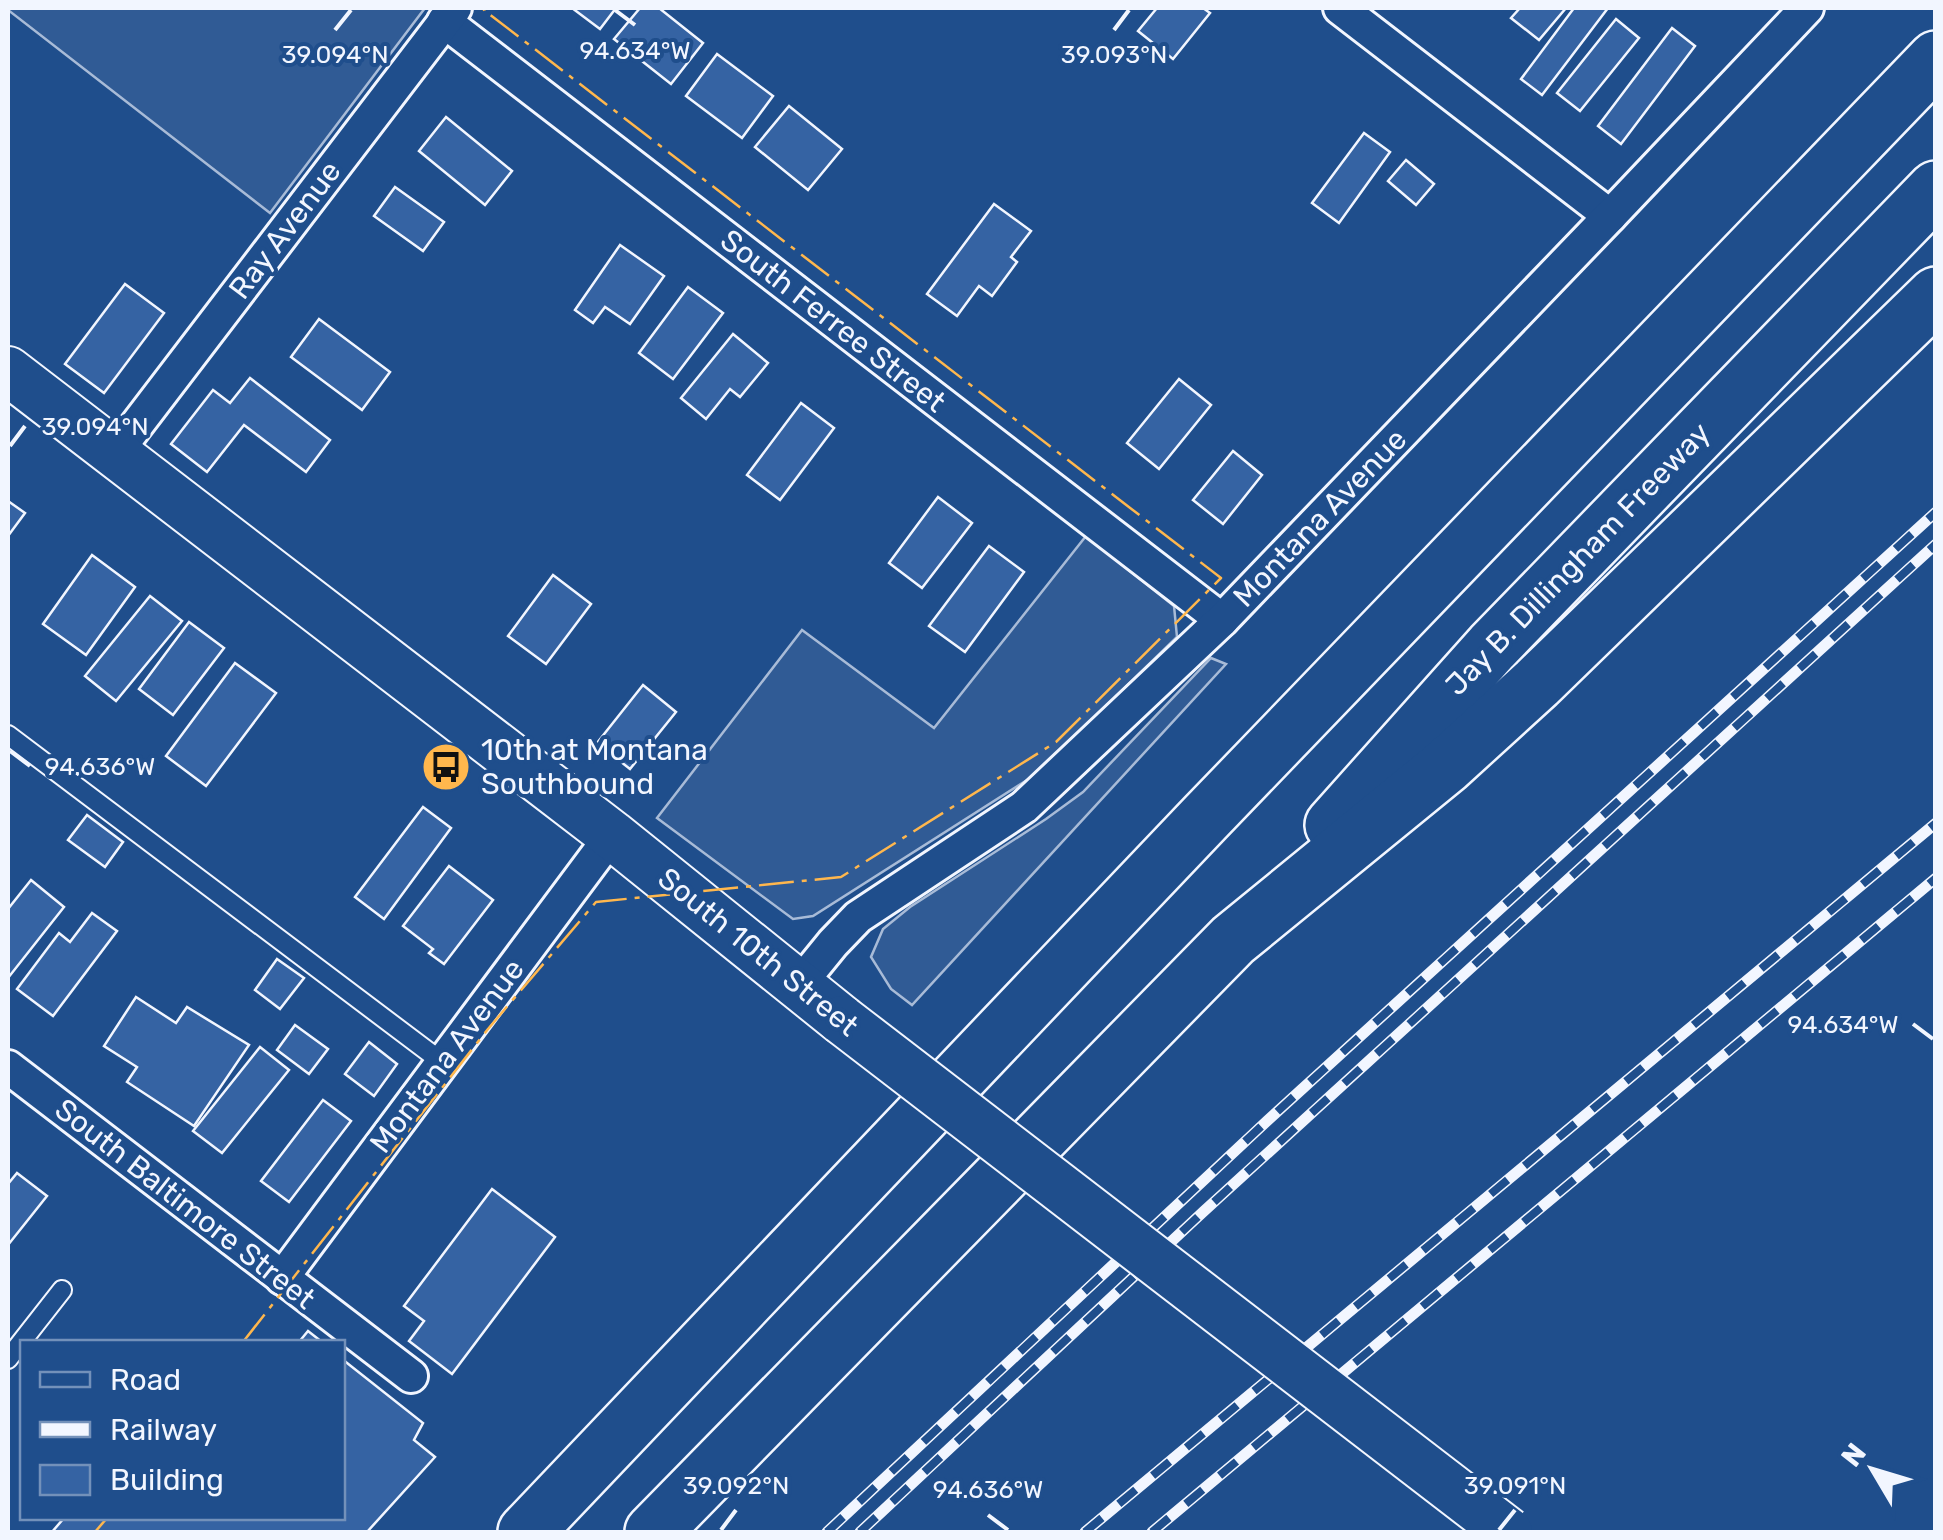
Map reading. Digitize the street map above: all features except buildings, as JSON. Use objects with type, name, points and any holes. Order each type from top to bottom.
[{"type":"highway","points":[[526,1532],[1233,789],[1936,59]]},
{"type":"highway","name":"Jay B. Dillingham Freeway","points":[[1233,940],[1492,647],[1936,190]]},
{"type":"highway","points":[[652,1532],[1233,940],[1446,766],[1936,295]]},
{"type":"street","points":[[1340,8],[1610,216]]},
{"type":"street","name":"Montana Avenue","points":[[798,986],[858,917],[1024,807],[1222,620],[1807,8]]},
{"type":"street","name":"Ray Avenue","points":[[116,452],[450,14]]},
{"type":"street","name":"South Ferree Street","points":[[450,14],[1222,620]]},
{"type":"street","name":"South 10th Street","points":[[8,371],[1508,1532]]},
{"type":"street","name":"Montana Avenue","points":[[282,1278],[612,835]]},
{"type":"street","name":"South Baltimore Street","points":[[8,1067],[411,1376]]},
{"type":"lane","points":[[8,735],[442,1062]]},
{"type":"lane","points":[[23,1340],[62,1290]]},
{"type":"shaded area","points":[[8,8],[425,8],[270,213]]},
{"type":"shaded area","points":[[1086,536],[1174,606],[1177,637],[1035,775],[813,916],[793,919],[657,818],[802,630],[934,728]]},
{"type":"shaded area","points":[[1211,658],[1226,664],[912,1005],[891,989],[871,957],[883,929],[1083,792]]},
{"type":"railway","points":[[827,1532],[1267,1121],[1936,512]]},
{"type":"railway","points":[[860,1532],[1203,1212],[1936,544]]},
{"type":"railway","points":[[1085,1532],[1936,823]]},
{"type":"railway","points":[[1152,1532],[1936,878]]},
{"type":"power","points":[[245,1340],[488,1029],[596,902],[841,877],[1056,742],[1221,578],[486,8]]},
{"type":"power","points":[[95,1532],[105,1520]]},
{"type":"place","name":"10th at Montana Southbound","points":[[446,767]]}]
